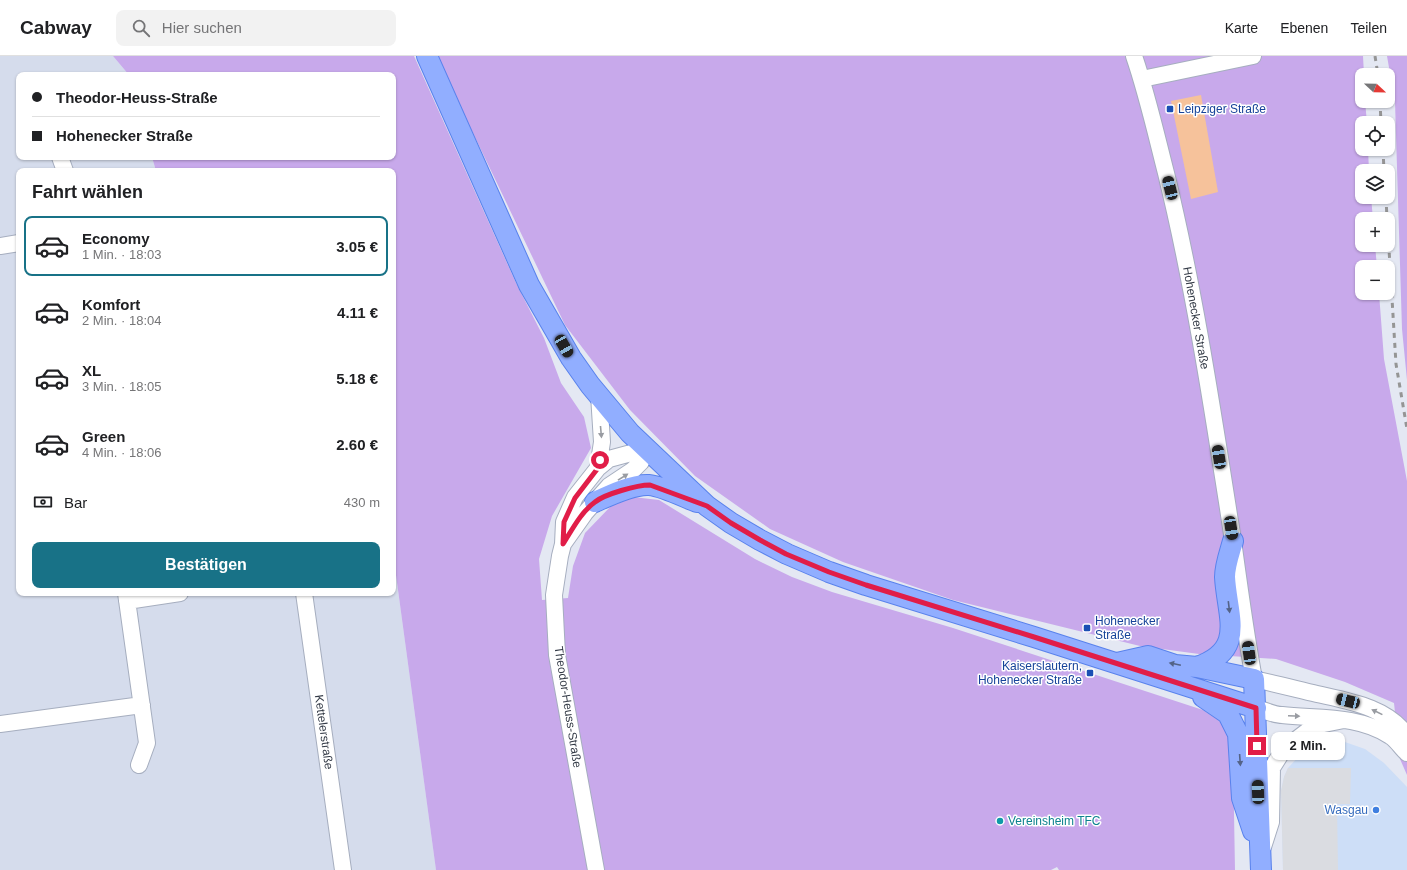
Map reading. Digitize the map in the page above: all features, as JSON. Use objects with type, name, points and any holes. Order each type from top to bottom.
[{"type":"main road","points":[[427,56],[528,286],[571,358],[598,395],[630,433],[707,506],[731,523],[760,540],[786,554],[829,572],[1185,686],[1235,700],[1256,708]]},
{"type":"main road","points":[[595,502],[640,485],[650,485],[707,506]]},
{"type":"main road","points":[[1197,667],[1207,663],[1219,655],[1230,639],[1230,618],[1225,575],[1233,541]]},
{"type":"main road","points":[[1116,663],[1148,656],[1175,664],[1254,679]]},
{"type":"main road","name":"Hohenecker Straße","points":[[1254,679],[1260,862]]},
{"type":"main road","points":[[1185,686],[1228,714],[1238,734],[1242,798],[1260,862]]},
{"type":"street","name":"Hohenecker Straße","points":[[1134,56],[1142,80],[1190,277],[1254,679]]},
{"type":"street","points":[[1142,80],[1253,56]]},
{"type":"street","points":[[0,246],[16,243]]},
{"type":"street","points":[[598,395],[602,442],[598,468]]},
{"type":"street","name":"Theodor-Heuss-Straße","points":[[596,870],[557,655],[554,595],[563,544],[564,522],[575,498],[598,468],[609,459],[646,449]]},
{"type":"street","name":"Theodor-Heuss-Straße","points":[[563,544],[585,512],[609,486],[633,470],[643,459],[646,449]]},
{"type":"street","points":[[139,765],[147,743],[127,597],[140,596]]},
{"type":"street","name":"Kettelerstraße","points":[[304,596],[343,870]]},
{"type":"street","points":[[1254,679],[1362,705],[1387,717],[1404,731],[1407,736]]},
{"type":"street","points":[[0,724],[142,705]]},
{"type":"street","points":[[1256,708],[1281,715],[1317,716],[1374,727],[1391,736],[1407,754]]},
{"type":"street","points":[[1260,862],[1271,822],[1272,768],[1284,749],[1314,726],[1344,720]]},
{"type":"shaded area","points":[[0,56],[113,56],[126,72],[16,72],[16,160],[153,160],[155,168],[16,168],[16,596],[396,596],[396,575],[436,870],[0,870]]},
{"type":"shaded area","points":[[113,56],[414,56],[516,283],[544,338],[561,383],[584,417],[591,448],[552,516],[539,559],[542,600],[568,598],[573,566],[585,533],[611,506],[633,497],[659,500],[755,559],[792,577],[832,592],[953,628],[1203,710],[1221,722],[1229,737],[1233,756],[1235,870],[1059,870],[1057,867],[1051,870],[436,870],[396,575],[396,168],[155,168],[153,160],[396,160],[396,72],[126,72]]},
{"type":"shaded area","points":[[436,56],[1363,56],[1364,68],[1355,68],[1355,108],[1366,108],[1366,116],[1355,116],[1355,156],[1368,156],[1369,164],[1355,164],[1355,204],[1372,204],[1372,212],[1355,212],[1355,252],[1376,252],[1376,260],[1355,260],[1355,300],[1380,300],[1384,359],[1407,481],[1407,775],[1400,759],[1394,703],[1345,682],[1276,659],[1199,654],[1140,646],[953,600],[843,562],[770,529],[695,476],[630,410],[565,325]]},
{"type":"shaded area","points":[[1387,56],[1407,56],[1407,380],[1402,329],[1395,68],[1389,68]]},
{"type":"shaded area","points":[[1201,95],[1218,192],[1191,199],[1171,101]]},
{"type":"shaded area","points":[[1329,740],[1342,741],[1365,749],[1384,763],[1407,787],[1407,870],[1283,870],[1281,791],[1284,777],[1288,768],[1301,754],[1312,745]]},
{"type":"shaded area","points":[[1288,768],[1351,768],[1350,804],[1337,804],[1338,870],[1283,870],[1281,791],[1284,777]]},
{"type":"railway","points":[[1375,56],[1377,68]]},
{"type":"railway","points":[[1380,108],[1381,116]]},
{"type":"railway","points":[[1383,156],[1384,164]]},
{"type":"railway","points":[[1386,204],[1387,212]]},
{"type":"railway","points":[[1389,252],[1396,364],[1407,429]]},
{"type":"place","name":"Leipziger Straße","points":[[1170,109]]},
{"type":"place","name":"Hohenecker Straße","points":[[1087,628]]},
{"type":"place","name":"Kaiserslautern, Hohenecker Straße","points":[[1090,673]]},
{"type":"place","name":"Wasgau","points":[[1376,810]]},
{"type":"place","name":"Vereinsheim TFC","points":[[1000,821]]},
{"type":"route","points":[[600,460],[598,468],[575,498],[564,522],[563,544],[585,512],[595,502],[617,492],[640,485],[650,485],[670,491],[707,506],[731,523],[760,540],[786,554],[829,572],[1185,686],[1235,700],[1256,708],[1257,746]]}]
